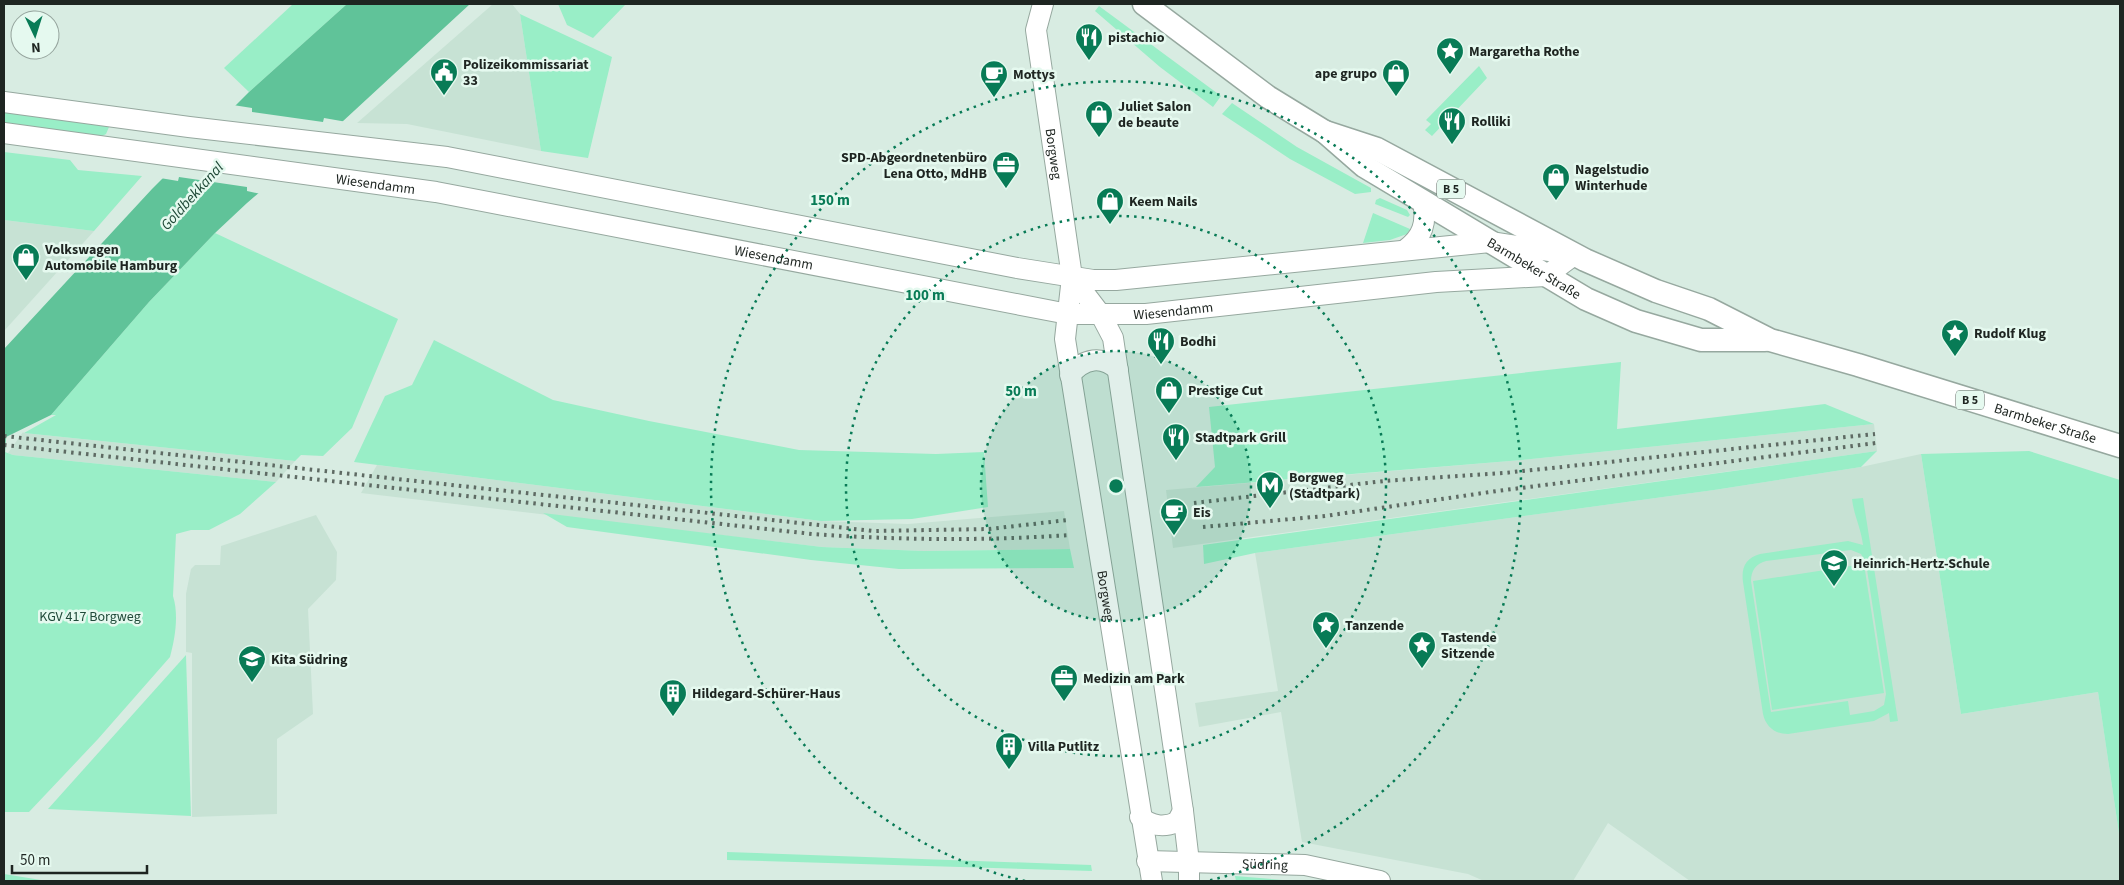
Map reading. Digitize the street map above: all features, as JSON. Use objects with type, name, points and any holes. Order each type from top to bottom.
[{"type":"main road","name":"Barmbeker Straße","points":[[1144,4],[1268,97],[1325,132],[1364,166],[1546,276],[1611,312],[1701,340],[1770,340]]},
{"type":"main road","name":"Barmbeker Straße","points":[[1325,132],[1377,149],[1574,255],[1637,284],[1709,309],[1770,340],[1858,364],[2120,446]]},
{"type":"street","name":"Borgweg","points":[[1027,4],[1027,14],[1036,30],[1072,277],[1065,339],[1070,375],[1147,861],[1152,881]]},
{"type":"street","name":"Borgweg","points":[[1036,30],[1043,4]]},
{"type":"street","points":[[4,102],[200,128],[447,157],[1072,277],[1116,280],[1490,242],[1574,255]]},
{"type":"street","name":"Wiesendamm","points":[[4,133],[436,192],[1068,314],[1146,314],[1436,282],[1546,276]]},
{"type":"street","points":[[1405,250],[1418,239],[1422,232],[1425,218],[1423,201]]},
{"type":"street","points":[[1546,276],[1574,255]]},
{"type":"street","name":"Borgweg","points":[[1072,277],[1102,315],[1113,338],[1183,811],[1189,871]]},
{"type":"street","points":[[1070,375],[1082,363],[1089,360],[1105,361],[1118,370]]},
{"type":"street","points":[[1140,817],[1153,825],[1161,826],[1177,822],[1183,811]]},
{"type":"street","name":"Südring","points":[[1147,861],[1189,871],[1305,865],[1380,881]]},
{"type":"shaded area","points":[[493,4],[512,4],[520,14],[541,151],[407,124],[357,123]]},
{"type":"shaded area","name":"Volkswagen Automobile Hamburg","points":[[4,220],[94,231],[4,331]]},
{"type":"shaded area","points":[[1874,424],[1877,451],[1173,548],[1166,490],[1522,460]]},
{"type":"shaded area","points":[[23,432],[295,461],[276,482],[8,453]]},
{"type":"shaded area","points":[[1921,454],[1961,714],[2098,692],[2120,840],[2120,881],[1690,881],[1608,823],[1573,881],[1484,881],[1468,874],[1302,842],[1281,712],[1199,727],[1195,703],[1278,691],[1255,553],[1714,490],[1861,467]]},
{"type":"shaded area","points":[[377,465],[821,521],[908,524],[1064,511],[1070,549],[924,551],[822,547],[361,493]]},
{"type":"shaded area","name":"Kita Südring","points":[[316,515],[337,552],[336,580],[308,609],[313,714],[277,739],[277,814],[192,817],[192,653],[186,652],[186,594],[191,569],[195,565],[220,565],[221,546]]},
{"type":"green space","points":[[293,4],[347,4],[249,92],[224,68]]},
{"type":"green space","points":[[558,4],[626,4],[593,38],[567,25]]},
{"type":"green space","points":[[1099,6],[1221,96],[1213,107],[1160,67],[1095,11]]},
{"type":"green space","points":[[520,14],[612,57],[588,158],[541,151]]},
{"type":"green space","points":[[1479,66],[1487,78],[1432,136],[1425,130],[1431,124],[1426,120]]},
{"type":"green space","points":[[1232,103],[1297,147],[1371,188],[1371,192],[1355,194],[1290,159],[1222,114]]},
{"type":"green space","points":[[4,110],[105,123],[109,127],[106,134],[102,136],[4,123]]},
{"type":"green space","points":[[4,152],[70,160],[78,170],[142,176],[94,231],[4,220]]},
{"type":"green space","points":[[1380,198],[1407,210],[1410,215],[1408,217],[1375,204],[1376,200]]},
{"type":"green space","points":[[1373,213],[1410,229],[1407,234],[1390,240],[1363,243]]},
{"type":"green space","points":[[215,233],[398,319],[352,428],[323,456],[301,455],[295,461],[24,433],[56,415],[51,415],[149,302]]},
{"type":"green space","points":[[434,340],[553,400],[649,421],[799,450],[936,454],[984,452],[988,507],[912,519],[821,521],[354,462],[385,396],[412,385]]},
{"type":"green space","points":[[1621,362],[1617,429],[1825,404],[1874,424],[1522,460],[1196,487],[1215,467],[1209,407]]},
{"type":"green space","points":[[1877,451],[1861,467],[1714,490],[1255,553],[1204,564],[1203,545]]},
{"type":"green space","points":[[2029,451],[2120,480],[2120,840],[2098,692],[1961,714],[1921,454]]},
{"type":"green space","name":"KGV 417 Borgweg","points":[[5,452],[13,455],[276,482],[240,514],[209,530],[191,530],[176,534],[173,596],[176,611],[176,627],[170,657],[98,739],[29,812],[4,812]]},
{"type":"green space","points":[[1863,498],[1898,721],[1890,722],[1889,713],[1874,721],[1788,734],[1779,733],[1772,729],[1764,719],[1743,582],[1745,564],[1751,558],[1760,554],[1848,541],[1863,545],[1852,499]],"holes":[[[1851,550],[1861,554],[1866,563],[1886,694],[1884,705],[1874,711],[1850,715],[1848,701],[1771,712],[1751,581],[1753,571],[1759,564],[1766,561]]]},
{"type":"green space","points":[[543,513],[822,547],[924,551],[1070,549],[1074,568],[899,569],[811,560],[567,527]]},
{"type":"green space","points":[[1864,564],[1884,693],[1772,710],[1753,581]]},
{"type":"green space","points":[[186,655],[191,816],[48,809]]},
{"type":"green space","points":[[727,852],[1091,865],[1092,871],[727,860]]},
{"type":"green space","points":[[4,874],[47,881],[4,881]]},
{"type":"green space","points":[[1235,876],[1295,881],[1236,881]]},
{"type":"water","name":"Goldbekkanal","points":[[347,4],[470,4],[342,122],[247,203],[215,233],[149,302],[51,415],[6,437],[4,473],[4,349],[152,189],[249,92]]},
{"type":"pier","points":[[233,105],[252,108],[252,112],[323,122],[324,118],[347,122],[261,194],[247,191],[247,187],[179,177],[178,181],[160,178]]},
{"type":"railway","points":[[1194,503],[1384,481],[1504,473],[1875,434]]},
{"type":"railway","points":[[4,436],[873,531],[989,529],[1068,520]]},
{"type":"railway","points":[[1203,527],[1325,516],[1497,491],[1876,443]]},
{"type":"railway","points":[[4,445],[812,534],[876,538],[941,539],[1070,535]]},
{"type":"place","name":"pistachio","points":[[1089,61]]},
{"type":"place","name":"Margaretha Rothe","points":[[1450,75]]},
{"type":"place","name":"Polizeikommissariat 33","points":[[444,96]]},
{"type":"place","name":"ape grupo","points":[[1396,97]]},
{"type":"place","name":"Mottys","points":[[994,98]]},
{"type":"place","name":"Juliet Salon de beaute","points":[[1099,138]]},
{"type":"place","name":"Rolliki","points":[[1452,145]]},
{"type":"place","name":"SPD-Abgeordnetenbüro Lena Otto, MdHB","points":[[1006,189]]},
{"type":"place","name":"Nagelstudio Winterhude","points":[[1556,201]]},
{"type":"place","name":"Keem Nails","points":[[1110,225]]},
{"type":"place","name":"Volkswagen Automobile Hamburg","points":[[26,281]]},
{"type":"place","name":"Rudolf Klug","points":[[1955,357]]},
{"type":"place","name":"Bodhi","points":[[1161,365]]},
{"type":"place","name":"Prestige Cut","points":[[1169,414]]},
{"type":"place","name":"Stadtpark Grill","points":[[1176,461]]},
{"type":"place","name":"Borgweg (Stadtpark)","points":[[1270,509]]},
{"type":"place","name":"Eis","points":[[1174,536]]},
{"type":"place","name":"Heinrich-Hertz-Schule","points":[[1834,587]]},
{"type":"place","name":"Tanzende","points":[[1326,649]]},
{"type":"place","name":"Tastende Sitzende","points":[[1422,669]]},
{"type":"place","name":"Kita Südring","points":[[252,683]]},
{"type":"place","name":"Medizin am Park","points":[[1064,702]]},
{"type":"place","name":"Hildegard-Schürer-Haus","points":[[673,717]]},
{"type":"place","name":"Villa Putlitz","points":[[1009,770]]}]
